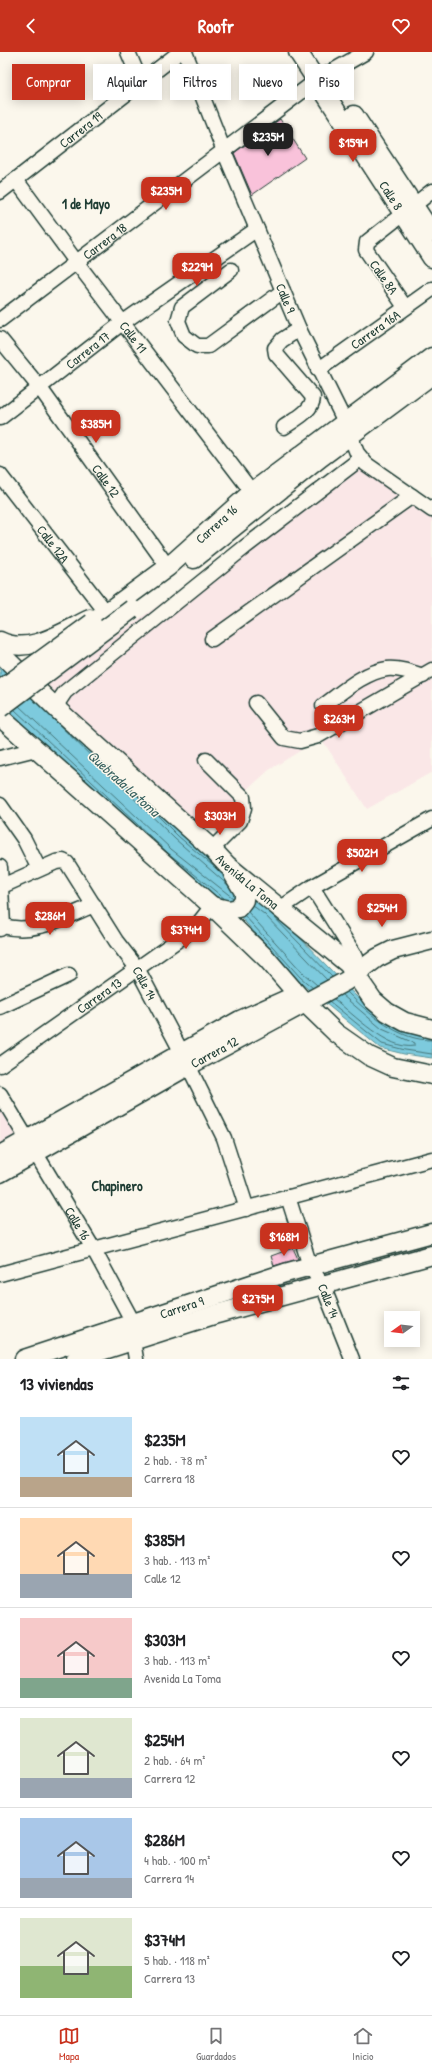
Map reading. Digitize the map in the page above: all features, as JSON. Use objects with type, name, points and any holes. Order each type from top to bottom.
[{"type":"main road","name":"Calle 8","points":[[298,52],[310,64]]},
{"type":"main road","name":"Calle 8","points":[[313,52],[317,64]]},
{"type":"main road","name":"Calle 8","points":[[337,100],[409,209],[432,258]]},
{"type":"main road","name":"Calle 8","points":[[409,209],[432,233]]},
{"type":"main road","name":"Carrera 16","points":[[0,708],[132,608],[432,357]]},
{"type":"main road","name":"Carrera 16","points":[[0,690],[168,567],[252,492],[432,375]]},
{"type":"main road","points":[[0,641],[15,645],[31,646],[101,616]]},
{"type":"main road","name":"Avenida La Toma","points":[[0,654],[58,710],[227,864],[281,908],[349,969],[373,1000],[387,1012],[405,1022],[432,1029]]},
{"type":"main road","points":[[0,718],[212,906],[267,959],[336,1033],[369,1056],[393,1066],[432,1075]]},
{"type":"main road","points":[[212,906],[229,910],[238,908],[244,900],[244,892],[227,864]]},
{"type":"main road","name":"Carrera 12","points":[[349,969],[372,948],[390,940],[432,929]]},
{"type":"main road","name":"Carrera 12","points":[[0,1173],[32,1146],[184,1059],[240,1020],[304,997],[349,969],[393,950],[432,940]]},
{"type":"main road","name":"Carrera 12","points":[[0,1155],[32,1146]]},
{"type":"main road","name":"Carrera 9","points":[[76,1359],[133,1332],[310,1266],[432,1233]]},
{"type":"main road","name":"Carrera 9","points":[[24,1359],[133,1332],[217,1314],[432,1255]]},
{"type":"street","points":[[128,52],[133,64]]},
{"type":"street","name":"Carrera 19","points":[[162,67],[180,52]]},
{"type":"street","name":"Calle 9","points":[[185,52],[224,150],[299,329],[360,459],[432,510]]},
{"type":"street","name":"Carrera 18","points":[[345,64],[366,52]]},
{"type":"street","name":"Carrera 18","points":[[0,320],[305,90]]},
{"type":"street","name":"Carrera 19","points":[[0,192],[120,100]]},
{"type":"street","name":"Calle 11","points":[[16,180],[122,323],[252,492]]},
{"type":"street","points":[[409,209],[432,192]]},
{"type":"street","name":"Calle 8A","points":[[405,307],[366,250],[365,246],[367,242],[409,209]]},
{"type":"street","name":"Carrera 17","points":[[0,418],[122,323],[257,229]]},
{"type":"street","points":[[231,270],[182,307],[178,321],[184,336],[196,346],[208,346],[283,291]]},
{"type":"street","name":"Carrera 16A","points":[[318,370],[432,288]]},
{"type":"street","points":[[284,427],[309,408],[313,403],[313,397],[276,354],[275,348],[282,340],[299,329]]},
{"type":"street","name":"Calle 12","points":[[0,338],[40,388],[168,567]]},
{"type":"street","points":[[58,710],[59,701],[64,692],[245,547],[360,459]]},
{"type":"street","name":"Calle 12A","points":[[0,475],[101,616]]},
{"type":"street","points":[[212,640],[412,496]]},
{"type":"street","points":[[323,706],[364,678],[386,669],[428,673]]},
{"type":"street","points":[[256,703],[284,738],[300,741],[318,736],[428,673]]},
{"type":"street","points":[[0,758],[36,749]]},
{"type":"street","points":[[206,760],[242,797],[244,808],[240,821],[212,849]]},
{"type":"street","points":[[0,805],[24,838],[39,869],[1,887]]},
{"type":"street","points":[[281,908],[312,887],[432,819]]},
{"type":"street","name":"Calle 14","points":[[39,869],[56,862],[63,861],[67,863],[116,941],[137,968],[224,1138],[247,1209]]},
{"type":"street","points":[[0,867],[1,927],[15,930],[34,928],[94,906]]},
{"type":"street","points":[[312,887],[349,969]]},
{"type":"street","name":"Carrera 13","points":[[0,1065],[185,935],[198,924],[212,906]]},
{"type":"street","points":[[0,1007],[69,975]]},
{"type":"street","name":"Calle 16","points":[[0,1094],[94,1250],[133,1332],[136,1359]]},
{"type":"street","points":[[0,1274],[288,1198],[432,1158]]},
{"type":"street","name":"Calle 14","points":[[288,1198],[310,1266],[323,1286],[352,1359]]},
{"type":"shaded area","points":[[364,462],[432,510],[432,772],[367,809],[321,738],[269,770],[197,836],[37,690]]},
{"type":"shaded area","points":[[0,1094],[28,1139],[0,1155]]},
{"type":"water","name":"Quebrada La toma","points":[[0,661],[270,907],[356,996],[386,1021],[421,1036],[432,1036],[432,1058],[404,1054],[380,1048],[297,980],[238,914],[166,856],[0,703]]},
{"type":"building","points":[[280,119],[305,158],[252,195],[234,153]]},
{"type":"building","points":[[293,1248],[298,1259],[274,1266],[271,1256]]},
{"type":"district","name":"1 de Mayo","points":[[86,203]]},
{"type":"district","name":"Chapinero","points":[[117,1185]]}]
